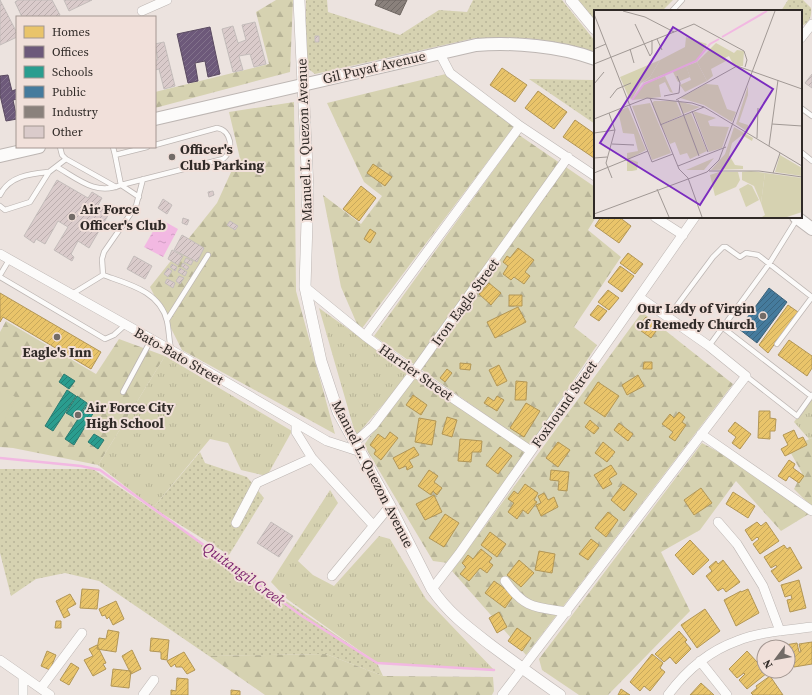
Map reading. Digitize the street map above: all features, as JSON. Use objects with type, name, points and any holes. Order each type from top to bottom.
[{"type":"main road","name":"Gil Puyat Avenue","points":[[156,120],[302,84],[439,52],[476,45],[510,43],[569,52],[594,59]]},
{"type":"main road","points":[[0,156],[35,148]]},
{"type":"main road","points":[[797,218],[812,229]]},
{"type":"street","points":[[142,11],[167,0]]},
{"type":"street","name":"Manuel L. Quezon Avenue","points":[[299,0],[308,189],[304,287],[320,361],[338,412],[390,506],[432,590],[440,602],[456,618],[560,695]]},
{"type":"street","points":[[571,0],[594,28]]},
{"type":"street","points":[[803,34],[812,24]]},
{"type":"street","points":[[439,52],[450,73],[520,126],[594,175]]},
{"type":"street","points":[[365,336],[520,126]]},
{"type":"street","name":"Iron Eagle Street","points":[[355,442],[373,426],[414,372],[568,157]]},
{"type":"street","points":[[657,218],[683,235]]},
{"type":"street","name":"Foxhound Street","points":[[432,590],[694,218]]},
{"type":"street","name":"Bato-Bato Street","points":[[0,254],[171,350],[327,442],[361,452]]},
{"type":"street","name":"Harrier Street","points":[[304,287],[365,336],[414,372],[531,451]]},
{"type":"street","points":[[502,695],[567,612],[746,376],[709,346],[639,297]]},
{"type":"street","points":[[296,423],[296,432],[312,458],[373,525]]},
{"type":"street","points":[[702,434],[812,511]]},
{"type":"street","points":[[236,523],[257,483],[312,458]]},
{"type":"street","points":[[332,576],[390,506]]},
{"type":"street","points":[[718,522],[737,544],[763,586],[780,631]]},
{"type":"street","points":[[505,581],[521,599],[532,607],[567,612]]},
{"type":"street","points":[[668,695],[680,678],[700,661],[736,640],[780,631],[812,627]]},
{"type":"street","points":[[41,688],[82,632]]},
{"type":"street","points":[[0,660],[50,695]]},
{"type":"street","points":[[700,661],[727,695]]},
{"type":"street","points":[[22,676],[22,695]]},
{"type":"street","points":[[143,695],[154,680]]},
{"type":"lane","points":[[673,10],[682,0]]},
{"type":"lane","points":[[802,110],[812,116]]},
{"type":"lane","points":[[57,167],[89,186],[105,190],[223,158],[230,151],[229,137],[226,132],[222,129],[216,128],[156,145]]},
{"type":"lane","points":[[60,148],[66,159],[139,197]]},
{"type":"lane","points":[[113,148],[119,186]]},
{"type":"lane","points":[[115,155],[143,148]]},
{"type":"lane","points":[[802,153],[812,161]]},
{"type":"lane","points":[[0,195],[5,185],[22,176],[49,172],[66,159]]},
{"type":"lane","points":[[0,206],[5,210],[30,202],[49,172]]},
{"type":"lane","points":[[103,275],[102,259],[104,252],[136,206],[143,179]]},
{"type":"lane","points":[[709,346],[769,264],[797,218]]},
{"type":"lane","points":[[668,316],[720,249],[726,247],[740,257],[746,253],[752,253],[812,297],[777,344]]},
{"type":"lane","points":[[167,320],[208,255]]},
{"type":"lane","points":[[9,260],[0,276],[105,339],[114,335],[125,325]]},
{"type":"lane","points":[[72,294],[103,275]]},
{"type":"lane","points":[[103,275],[145,291],[153,297],[167,320],[171,350]]},
{"type":"lane","points":[[722,327],[812,396],[796,416],[746,376]]},
{"type":"lane","points":[[123,392],[151,340]]},
{"type":"green space","points":[[276,0],[293,0],[290,72],[156,108],[156,92],[269,64],[256,12]]},
{"type":"green space","points":[[306,0],[327,0],[328,12],[400,35],[439,10],[467,12],[473,0],[562,0],[594,40],[594,54],[556,42],[526,38],[475,38],[315,74],[306,67]]},
{"type":"green space","points":[[577,0],[673,0],[663,10],[594,10],[594,19]]},
{"type":"green space","points":[[788,0],[803,0],[811,8],[811,14],[808,21],[802,25],[802,10],[782,10]]},
{"type":"green space","points":[[454,72],[518,121],[360,331],[341,287],[323,195],[361,224],[382,196],[364,182],[327,103]]},
{"type":"green space","points":[[529,79],[594,80],[594,123]]},
{"type":"green space","points":[[294,102],[296,291],[335,434],[182,350],[150,287],[217,203],[232,170],[242,167],[229,112]]},
{"type":"green space","points":[[519,135],[594,186],[594,218],[595,218],[588,230],[621,257],[574,327],[597,345],[530,446],[374,336]]},
{"type":"green space","points":[[319,308],[410,373],[356,436]]},
{"type":"green space","points":[[642,312],[733,384],[526,655],[452,571]]},
{"type":"green space","points":[[6,321],[96,374],[119,339],[165,356],[98,465],[13,448],[0,447],[0,332]]},
{"type":"green space","points":[[165,356],[292,431],[267,476],[241,470],[228,443],[210,439],[153,508],[98,465]]},
{"type":"green space","points":[[415,372],[533,454],[448,563],[433,561],[364,445]]},
{"type":"green space","points":[[0,388],[17,398],[1,426],[0,426]]},
{"type":"green space","points":[[812,396],[812,438],[809,439],[794,422]]},
{"type":"green space","points":[[812,438],[812,507],[794,489],[802,473],[788,448]]},
{"type":"green space","points":[[702,443],[748,468],[812,512],[781,531],[736,481],[700,530],[661,552],[690,611],[608,695],[579,695],[542,670],[539,659]]},
{"type":"green space","points":[[200,452],[205,463],[247,477],[264,498],[229,555],[153,508]]},
{"type":"green space","points":[[0,469],[93,469],[377,663],[383,676],[326,654],[209,656],[99,581],[65,573],[36,579],[11,596],[0,553]]},
{"type":"green space","points":[[330,490],[338,503],[298,561],[313,575],[334,586],[379,536],[390,539],[426,599],[494,670],[377,663],[287,599],[271,582]]},
{"type":"green space","points":[[326,654],[383,676],[493,677],[494,691],[492,695],[265,695],[209,656]]},
{"type":"water","points":[[160,219],[178,229],[163,257],[144,247]]},
{"type":"building: Homes","points":[[502,68],[527,85],[515,102],[490,85]]},
{"type":"building: Homes","points":[[538,91],[567,112],[554,129],[525,108]]},
{"type":"building: Homes","points":[[575,120],[594,133],[594,158],[563,137]]},
{"type":"building: Homes","points":[[373,164],[392,177],[385,186],[367,173]]},
{"type":"building: Homes","points":[[361,186],[376,198],[359,221],[343,209]]},
{"type":"building: Homes","points":[[600,218],[620,218],[631,226],[619,243],[595,226]]},
{"type":"building: Homes","points":[[370,229],[376,233],[370,243],[364,239]]},
{"type":"building: Homes","points":[[518,248],[534,260],[525,272],[530,276],[524,284],[514,277],[511,280],[503,274],[508,266],[503,262],[507,256],[510,258]]},
{"type":"building: Homes","points":[[628,253],[643,264],[635,274],[620,263]]},
{"type":"building: Homes","points":[[620,266],[634,276],[622,292],[608,282]]},
{"type":"building: Homes","points":[[489,283],[501,293],[491,305],[479,294]]},
{"type":"building: Homes","points":[[608,290],[619,298],[609,310],[598,302]]},
{"type":"building: Homes","name":"Eagle's Inn","points":[[0,293],[101,352],[91,369],[3,317],[0,322]]},
{"type":"building: Homes","points":[[509,295],[522,295],[522,306],[509,306]]},
{"type":"building: Homes","points":[[598,305],[607,311],[599,321],[590,315]]},
{"type":"building: Homes","points":[[788,305],[798,312],[768,353],[759,345]]},
{"type":"building: Homes","points":[[518,307],[526,322],[495,338],[487,322]]},
{"type":"building: Homes","points":[[646,317],[659,327],[651,338],[637,328]]},
{"type":"building: Homes","points":[[789,340],[812,356],[812,368],[807,376],[778,355]]},
{"type":"building: Homes","points":[[644,362],[652,362],[652,369],[643,369]]},
{"type":"building: Homes","points":[[460,363],[471,364],[470,370],[460,369]]},
{"type":"building: Homes","points":[[499,365],[507,381],[497,386],[489,370]]},
{"type":"building: Homes","points":[[447,369],[452,373],[445,382],[440,378]]},
{"type":"building: Homes","points":[[638,375],[644,386],[627,395],[622,385]]},
{"type":"building: Homes","points":[[516,381],[527,382],[526,400],[515,400]]},
{"type":"building: Homes","points":[[598,382],[619,396],[605,417],[584,403]]},
{"type":"building: Homes","points":[[413,395],[427,405],[421,415],[406,405]]},
{"type":"building: Homes","points":[[497,396],[504,400],[497,411],[484,403],[488,397],[494,401]]},
{"type":"building: Homes","points":[[526,403],[540,411],[524,437],[510,428]]},
{"type":"building: Homes","points":[[759,411],[770,411],[770,418],[776,419],[775,431],[770,431],[770,439],[758,438]]},
{"type":"building: Homes","points":[[679,412],[685,417],[682,422],[686,425],[675,441],[669,437],[673,432],[662,424],[670,414],[674,418]]},
{"type":"building: Homes","points":[[447,417],[457,420],[452,437],[442,434]]},
{"type":"building: Homes","points":[[419,418],[436,421],[432,445],[415,442]]},
{"type":"building: Homes","points":[[590,420],[599,428],[594,434],[585,427]]},
{"type":"building: Homes","points":[[735,422],[751,434],[740,449],[732,443],[736,437],[728,431]]},
{"type":"building: Homes","points":[[619,423],[633,434],[628,441],[614,430]]},
{"type":"building: Homes","points":[[794,430],[798,439],[803,437],[807,445],[785,456],[781,449],[788,445],[783,435]]},
{"type":"building: Homes","points":[[390,432],[398,438],[381,460],[374,454],[376,450],[370,445],[378,434],[385,439]]},
{"type":"building: Homes","points":[[460,439],[482,441],[481,452],[472,452],[471,462],[458,461]]},
{"type":"building: Homes","points":[[558,442],[570,450],[558,467],[546,458]]},
{"type":"building: Homes","points":[[603,442],[615,452],[607,462],[595,453]]},
{"type":"building: Homes","points":[[414,447],[419,455],[409,460],[413,467],[407,470],[406,466],[399,469],[393,458]]},
{"type":"building: Homes","points":[[500,447],[512,456],[498,474],[486,465]]},
{"type":"building: Homes","points":[[789,460],[795,464],[793,468],[804,476],[799,483],[789,476],[786,481],[778,476]]},
{"type":"building: Homes","points":[[611,465],[617,474],[609,479],[612,484],[603,489],[594,475]]},
{"type":"building: Homes","points":[[429,470],[438,476],[434,482],[442,488],[437,495],[433,491],[431,495],[418,486]]},
{"type":"building: Homes","points":[[551,470],[569,472],[567,491],[558,490],[559,481],[550,480]]},
{"type":"building: Homes","points":[[525,484],[538,493],[534,500],[537,502],[528,514],[523,510],[517,519],[508,512],[514,503],[508,499],[514,491],[518,494]]},
{"type":"building: Homes","points":[[623,484],[637,494],[624,511],[611,500]]},
{"type":"building: Homes","points":[[701,488],[712,503],[694,515],[684,500]]},
{"type":"building: Homes","points":[[733,492],[755,506],[748,518],[726,504]]},
{"type":"building: Homes","points":[[544,493],[548,500],[554,497],[558,507],[541,516],[536,505],[541,503],[538,496]]},
{"type":"building: Homes","points":[[434,495],[442,512],[425,520],[416,504]]},
{"type":"building: Homes","points":[[608,512],[618,520],[606,537],[595,528]]},
{"type":"building: Homes","points":[[445,514],[459,523],[444,547],[429,538]]},
{"type":"building: Homes","points":[[757,522],[761,526],[766,522],[779,541],[760,554],[753,544],[759,539],[757,537],[752,541],[745,530]]},
{"type":"building: Homes","points":[[490,532],[506,544],[497,557],[481,545]]},
{"type":"building: Homes","points":[[591,539],[599,545],[588,560],[579,554]]},
{"type":"building: Homes","points":[[690,540],[709,560],[693,575],[675,555]]},
{"type":"building: Homes","points":[[784,545],[787,549],[790,547],[802,568],[779,582],[771,571],[777,567],[776,565],[771,568],[764,557]]},
{"type":"building: Homes","points":[[481,549],[492,558],[489,562],[493,565],[487,573],[480,568],[469,581],[460,574],[466,567],[462,563],[468,555],[473,559]]},
{"type":"building: Homes","points":[[539,551],[555,554],[552,573],[535,570]]},
{"type":"building: Homes","points":[[519,560],[534,573],[521,587],[507,575]]},
{"type":"building: Homes","points":[[723,560],[740,582],[726,592],[723,588],[718,591],[706,576],[712,571],[709,567],[716,561],[718,564]]},
{"type":"building: Homes","points":[[799,580],[806,608],[790,612],[787,600],[792,599],[791,595],[785,597],[781,585]]},
{"type":"building: Homes","points":[[494,581],[514,595],[505,608],[485,593]]},
{"type":"building: Homes","points":[[82,589],[99,590],[97,609],[80,608]]},
{"type":"building: Homes","points":[[748,589],[759,613],[736,626],[724,600]]},
{"type":"building: Homes","points":[[70,594],[76,604],[67,609],[70,615],[64,618],[56,601]]},
{"type":"building: Homes","points":[[116,601],[124,619],[113,625],[109,617],[107,619],[105,615],[102,616],[99,609]]},
{"type":"building: Homes","points":[[705,609],[720,631],[697,648],[681,625]]},
{"type":"building: Homes","points":[[499,612],[507,627],[497,633],[489,618]]},
{"type":"building: Homes","points":[[56,621],[61,621],[61,628],[55,628]]},
{"type":"building: Homes","points":[[517,628],[531,638],[522,651],[508,641]]},
{"type":"building: Homes","points":[[108,630],[119,632],[116,652],[97,649],[99,638],[106,639]]},
{"type":"building: Homes","points":[[679,631],[687,640],[685,642],[691,649],[676,664],[670,657],[664,662],[655,654]]},
{"type":"building: Homes","points":[[151,638],[169,640],[167,660],[161,659],[161,652],[150,651]]},
{"type":"building: Homes","points":[[812,642],[812,664],[796,667],[796,643],[799,652],[801,652],[799,644]]},
{"type":"building: Homes","points":[[97,645],[106,663],[103,664],[106,669],[93,676],[84,660],[93,656],[89,649]]},
{"type":"building: Homes","points":[[132,650],[141,669],[131,674],[122,656]]},
{"type":"building: Homes","points":[[47,651],[56,655],[50,670],[41,666]]},
{"type":"building: Homes","points":[[747,651],[756,661],[756,679],[760,679],[747,689],[739,680],[745,674],[744,673],[737,678],[729,669]]},
{"type":"building: Homes","points":[[184,652],[195,670],[187,674],[182,667],[176,667],[175,664],[171,667],[167,661]]},
{"type":"building: Homes","points":[[652,654],[663,663],[660,668],[665,672],[650,691],[644,686],[640,691],[630,682]]},
{"type":"building: Homes","points":[[71,663],[79,668],[69,685],[60,680]]},
{"type":"building: Homes","points":[[113,669],[131,671],[129,688],[111,686]]},
{"type":"building: Homes","points":[[177,678],[188,679],[188,695],[171,695],[171,690],[176,691]]},
{"type":"building: Homes","points":[[766,679],[772,679],[783,695],[753,695],[751,693],[757,688],[756,686]]},
{"type":"building: Homes","points":[[701,683],[714,695],[690,695]]},
{"type":"building: Homes","points":[[621,689],[630,695],[618,695]]},
{"type":"building: Homes","points":[[231,690],[240,691],[240,695],[231,695]]},
{"type":"building: Offices","points":[[210,27],[220,74],[208,77],[205,61],[195,63],[198,81],[188,83],[177,34]]},
{"type":"building: Offices","points":[[8,75],[12,91],[16,89],[16,99],[13,100],[16,119],[6,121],[0,95],[0,76]]},
{"type":"building: Schools","points":[[64,374],[75,381],[69,389],[59,382]]},
{"type":"building: Schools","points":[[67,390],[76,396],[53,431],[45,426]]},
{"type":"building: Schools","points":[[77,396],[87,403],[77,419],[66,413]]},
{"type":"building: Schools","points":[[89,402],[97,407],[74,445],[65,439]]},
{"type":"building: Schools","points":[[94,434],[104,440],[98,449],[88,442]]},
{"type":"building: Public","name":"Our Lady of Virgin of Remedy Church","points":[[769,288],[787,302],[757,343],[739,329]]},
{"type":"building: Industry","points":[[377,0],[407,0],[400,15],[375,5]]},
{"type":"building: Other","points":[[0,0],[16,31],[16,37],[0,45]]},
{"type":"building: Other","points":[[18,0],[52,0],[60,15],[22,16],[15,2]]},
{"type":"building: Other","points":[[64,0],[92,0],[69,11]]},
{"type":"building: Other","points":[[255,22],[266,64],[254,67],[250,54],[239,56],[243,70],[233,72],[222,29],[233,26],[238,43],[246,40],[242,25]]},
{"type":"building: Other","points":[[315,36],[319,36],[319,42],[315,42]]},
{"type":"building: Other","points":[[164,42],[175,86],[164,89],[159,69],[156,70],[156,60],[158,60],[156,44]]},
{"type":"building: Other","points":[[812,74],[812,88],[805,83]]},
{"type":"building: Other","name":"Air Force Officer's Club","points":[[57,180],[88,198],[92,192],[102,198],[98,205],[110,212],[89,248],[78,241],[71,254],[74,257],[72,261],[54,250],[68,227],[58,221],[45,244],[36,239],[34,243],[24,236]]},
{"type":"building: Other","points":[[213,191],[214,195],[209,197],[208,192]]},
{"type":"building: Other","points":[[163,199],[172,205],[167,214],[158,208]]},
{"type":"building: Other","points":[[183,218],[189,220],[187,225],[182,223]]},
{"type":"building: Other","points":[[230,221],[238,226],[235,230],[227,225]]},
{"type":"building: Other","points":[[182,235],[204,248],[197,262],[174,250]]},
{"type":"building: Other","points":[[172,250],[183,256],[178,265],[168,259]]},
{"type":"building: Other","points":[[134,256],[152,266],[145,279],[127,269]]},
{"type":"building: Other","points":[[186,258],[193,261],[191,265],[184,262]]},
{"type":"building: Other","points":[[183,263],[189,267],[187,270],[181,266]]},
{"type":"building: Other","points":[[172,264],[177,267],[175,271],[170,267]]},
{"type":"building: Other","points":[[168,268],[172,271],[168,277],[164,274]]},
{"type":"building: Other","points":[[180,268],[187,272],[185,276],[178,272]]},
{"type":"building: Other","points":[[179,276],[184,278],[180,284],[176,281]]},
{"type":"building: Other","points":[[167,279],[175,283],[173,288],[165,283]]},
{"type":"building: Other","points":[[271,522],[293,536],[279,557],[257,543]]},
{"type":"waterway","name":"Quitangil Creek","points":[[0,458],[81,466],[100,470],[302,616],[377,663],[494,670]]},
{"type":"place","name":"Officer's Club Parking","points":[[172,157]]},
{"type":"place","name":"Air Force Officer's Club","points":[[72,217]]},
{"type":"place","name":"Our Lady of Virgin of Remedy Church","points":[[763,316]]},
{"type":"place","name":"Eagle's Inn","points":[[57,337]]},
{"type":"place","name":"Air Force City High School","points":[[78,415]]}]
